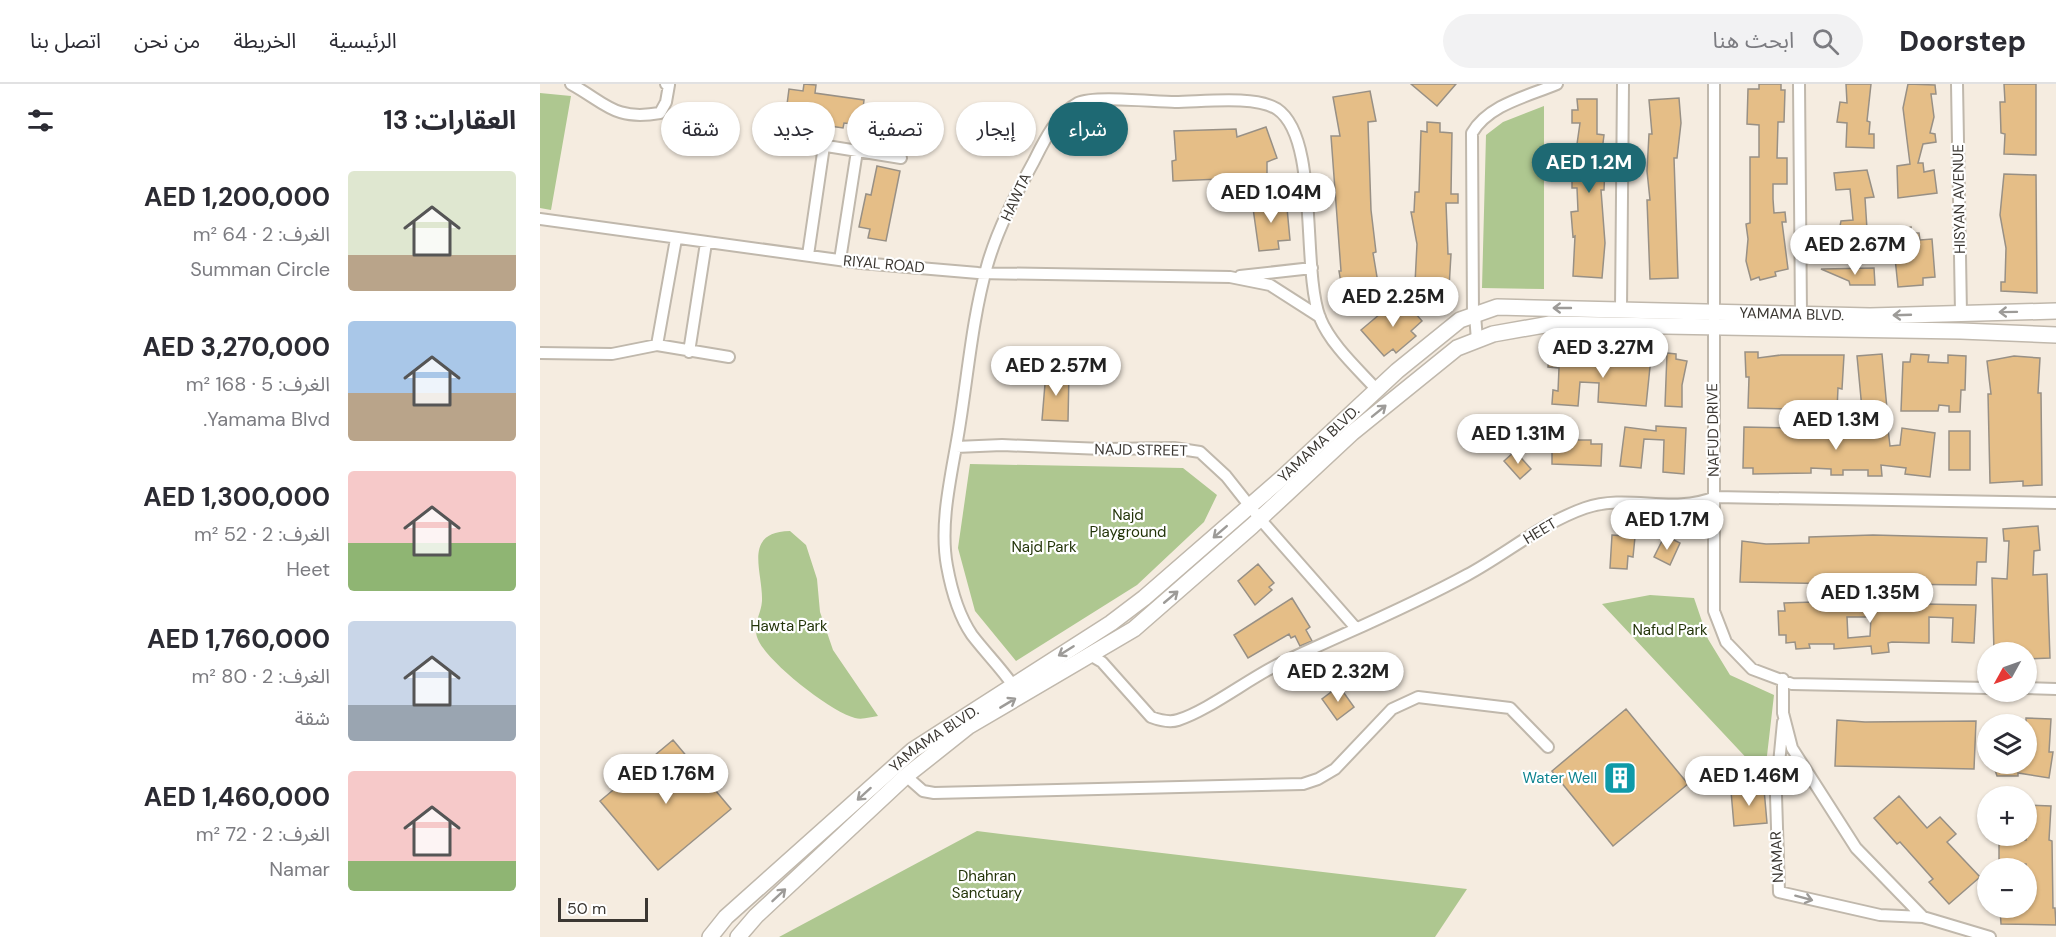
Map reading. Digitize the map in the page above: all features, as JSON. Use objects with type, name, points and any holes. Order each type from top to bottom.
[{"type":"main road","name":"YAMAMA BLVD.","points":[[710,937],[726,917],[913,750],[1012,684],[1111,623],[1144,598],[1251,506],[1377,390],[1460,320],[1497,308],[1870,316],[2056,311]]},
{"type":"main road","name":"YAMAMA BLVD.","points":[[738,937],[756,916],[906,776],[969,726],[1134,629],[1260,519],[1352,433],[1458,348],[1510,329],[1550,324],[1961,331],[2056,335]]},
{"type":"street","points":[[573,84],[612,111],[647,115],[660,113],[666,102],[669,86],[666,84]]},
{"type":"street","points":[[1477,340],[1474,315],[1472,133],[1479,121],[1494,110],[1557,84]]},
{"type":"street","points":[[1621,309],[1623,84]]},
{"type":"street","name":"NAFUD DRIVE","points":[[1714,84],[1712,311],[1714,610],[1726,642],[1752,669],[1792,684],[1977,688]]},
{"type":"street","points":[[1799,84],[1801,314]]},
{"type":"street","name":"HISYAN AVENUE","points":[[1957,84],[1961,313]]},
{"type":"street","name":"HAWTA","points":[[1012,684],[972,634],[958,606],[947,564],[946,510],[967,361],[985,273],[993,246],[1020,187],[1058,121],[1079,102],[1118,100],[1254,102],[1277,109],[1290,125],[1301,148],[1312,268],[1320,317],[1331,337],[1377,390]]},
{"type":"street","points":[[808,255],[823,156]]},
{"type":"street","points":[[840,260],[855,156]]},
{"type":"street","points":[[888,156],[901,158]]},
{"type":"street","name":"RIYAL ROAD","points":[[540,219],[840,260],[985,273],[1230,277],[1312,268]]},
{"type":"street","points":[[657,345],[676,239]]},
{"type":"street","points":[[689,352],[706,243]]},
{"type":"street","name":"RIYAL ROAD","points":[[1230,277],[1270,285],[1320,317]]},
{"type":"street","points":[[540,353],[612,354],[657,345],[729,357]]},
{"type":"street","name":"NAJD STREET","points":[[956,447],[1174,448],[1200,452],[1226,476],[1260,519],[1355,627]]},
{"type":"street","name":"HEET","points":[[1089,655],[1102,662],[1151,717],[1177,721],[1262,672],[1355,627],[1406,607],[1466,576],[1557,520],[1586,508],[1617,500],[1666,505],[1699,503],[1715,497],[2056,503]]},
{"type":"street","name":"NAMAR","points":[[1783,680],[1784,713],[1776,795],[1779,891],[1833,906],[1880,915],[1923,917],[1990,937]]},
{"type":"street","points":[[2037,688],[2056,689]]},
{"type":"street","points":[[906,776],[923,791],[934,793],[1303,784],[1318,779],[1335,769],[1392,709],[1418,697],[1510,708],[1548,747]]},
{"type":"street","name":"NAMAR","points":[[1784,713],[1792,748],[1856,848],[1923,917]]},
{"type":"green space","points":[[540,93],[571,96],[551,210],[540,208]]},
{"type":"green space","points":[[1544,106],[1544,289],[1482,288],[1486,135],[1503,122]]},
{"type":"green space","name":"Najd Park","points":[[970,464],[1183,468],[1217,495],[1204,522],[1137,585],[1016,661],[975,611],[958,548]]},
{"type":"green space","name":"Hawta Park","points":[[790,531],[806,545],[817,579],[820,612],[833,650],[878,716],[855,718],[815,696],[772,659],[757,637],[756,627],[762,601],[758,555],[760,546],[766,538],[775,533]]},
{"type":"green space","name":"Nafud Park","points":[[1650,595],[1694,598],[1708,639],[1730,675],[1774,695],[1765,773],[1753,765],[1602,604]]},
{"type":"green space","name":"Dhahran Sanctuary","points":[[977,831],[1467,889],[1435,937],[779,937]]},
{"type":"building","points":[[804,84],[816,85],[815,93],[864,100],[864,102],[847,102],[847,123],[844,123],[843,128],[835,127],[835,102],[787,102],[789,89],[803,91]]},
{"type":"building","points":[[1411,84],[1456,84],[1437,106]]},
{"type":"building","points":[[1759,84],[1781,84],[1781,90],[1785,90],[1784,122],[1778,122],[1777,158],[1787,158],[1787,184],[1773,184],[1773,199],[1774,213],[1785,212],[1786,222],[1782,222],[1788,269],[1775,272],[1776,276],[1751,280],[1746,261],[1748,239],[1746,224],[1750,223],[1750,157],[1759,157],[1759,125],[1747,124],[1748,89],[1759,89]]},
{"type":"building","points":[[1846,84],[1871,84],[1867,121],[1870,122],[1869,134],[1874,134],[1874,148],[1846,147],[1847,123],[1837,122],[1840,102],[1847,103]]},
{"type":"building","points":[[1908,84],[1935,85],[1936,94],[1931,94],[1934,117],[1930,133],[1935,134],[1936,142],[1923,144],[1918,163],[1923,163],[1924,172],[1934,170],[1937,193],[1898,198],[1897,166],[1910,164],[1903,108]]},
{"type":"building","points":[[2004,84],[2036,84],[2036,155],[2004,154],[2005,134],[2001,133],[2000,102],[2005,102]]},
{"type":"building","points":[[1370,91],[1376,121],[1368,122],[1371,210],[1376,252],[1373,253],[1380,295],[1344,301],[1339,271],[1341,271],[1331,136],[1340,136],[1333,97]]},
{"type":"building","points":[[1679,98],[1681,123],[1677,158],[1674,158],[1678,278],[1650,279],[1647,200],[1650,200],[1647,171],[1649,134],[1652,134],[1649,100]]},
{"type":"building","points":[[1577,99],[1597,99],[1597,134],[1604,135],[1600,167],[1605,167],[1604,190],[1601,190],[1605,243],[1602,278],[1573,276],[1575,236],[1573,237],[1571,212],[1578,211],[1577,188],[1572,188],[1572,176],[1577,176],[1579,154],[1573,154],[1580,123],[1572,123],[1572,110],[1578,110]]},
{"type":"building","points":[[1427,122],[1440,123],[1440,132],[1452,133],[1451,194],[1458,194],[1458,203],[1446,203],[1448,254],[1451,254],[1449,288],[1411,287],[1415,283],[1417,244],[1411,212],[1414,212],[1415,192],[1419,192],[1421,131],[1427,132]]},
{"type":"building","points":[[1266,127],[1277,158],[1267,162],[1267,182],[1245,181],[1245,178],[1173,181],[1172,161],[1176,160],[1174,131],[1236,129],[1237,137]]},
{"type":"building","points":[[877,166],[900,171],[886,241],[868,238],[870,229],[859,227],[866,194],[871,195]]},
{"type":"building","points":[[1867,170],[1874,197],[1865,198],[1867,229],[1839,231],[1841,221],[1853,220],[1850,189],[1836,190],[1834,173]]},
{"type":"building","points":[[2004,174],[2036,175],[2037,293],[2001,291],[2001,282],[2005,282],[2006,248],[2000,215]]},
{"type":"building","points":[[1281,198],[1282,209],[1287,208],[1290,240],[1278,241],[1279,249],[1259,251],[1252,201]]},
{"type":"building","points":[[1911,227],[1912,233],[1919,233],[1920,240],[1932,239],[1935,277],[1923,278],[1923,285],[1898,287],[1895,258],[1881,260],[1879,250],[1886,249],[1884,235]]},
{"type":"building","points":[[1874,268],[1875,285],[1850,285],[1849,281],[1821,269]]},
{"type":"building","points":[[1399,298],[1402,298],[1422,321],[1411,331],[1416,336],[1396,353],[1393,349],[1384,356],[1361,330]]},
{"type":"building","points":[[1745,352],[1758,352],[1758,358],[1781,355],[1844,355],[1842,389],[1838,388],[1837,410],[1748,408],[1749,377],[1746,377]]},
{"type":"building","points":[[1628,353],[1651,357],[1646,406],[1598,402],[1599,383],[1580,382],[1578,406],[1552,404],[1553,390],[1558,391],[1559,368],[1548,367],[1549,355],[1594,358],[1594,354],[1605,354],[1605,358],[1628,359]]},
{"type":"building","points":[[1667,353],[1676,354],[1676,359],[1687,361],[1682,385],[1682,407],[1665,406]]},
{"type":"building","points":[[1882,354],[1887,409],[1862,409],[1857,356]]},
{"type":"building","points":[[1911,354],[1929,355],[1928,362],[1948,363],[1948,355],[1966,356],[1965,390],[1961,390],[1960,412],[1949,412],[1949,406],[1939,405],[1938,411],[1901,411],[1903,362],[1910,362]]},
{"type":"building","points":[[2014,356],[2040,358],[2038,393],[2041,393],[2042,485],[2023,486],[2023,481],[1990,483],[1988,394],[1991,394],[1987,361]]},
{"type":"building","points":[[1046,372],[1069,372],[1068,421],[1042,420]]},
{"type":"building","points":[[1656,426],[1686,428],[1684,474],[1663,472],[1664,440],[1644,439],[1641,468],[1620,466],[1625,427],[1656,431]]},
{"type":"building","points":[[1744,427],[1794,428],[1794,431],[1888,429],[1890,446],[1900,445],[1902,428],[1935,433],[1930,477],[1905,474],[1906,468],[1881,465],[1882,476],[1868,476],[1868,470],[1843,470],[1843,475],[1831,475],[1831,469],[1811,468],[1811,473],[1753,474],[1753,468],[1743,468]]},
{"type":"building","points":[[1949,431],[1970,431],[1970,470],[1949,470]]},
{"type":"building","points":[[1552,440],[1591,440],[1591,444],[1602,444],[1601,466],[1552,464]]},
{"type":"building","points":[[1515,451],[1531,469],[1520,479],[1504,461]]},
{"type":"building","points":[[2038,526],[2040,550],[2034,551],[2033,575],[2047,574],[2050,658],[2037,659],[2037,642],[1994,642],[1992,578],[2007,579],[2009,541],[2004,541],[2003,529]]},
{"type":"building","points":[[1612,535],[1635,537],[1633,557],[1628,556],[1627,569],[1610,568]]},
{"type":"building","points":[[1873,535],[1987,538],[1986,562],[1977,562],[1976,585],[1882,584],[1882,581],[1847,584],[1740,582],[1742,541],[1766,544],[1809,543],[1809,537]]},
{"type":"building","points":[[1670,538],[1680,543],[1670,565],[1654,557],[1662,541],[1668,543]]},
{"type":"building","points":[[1258,564],[1274,583],[1269,587],[1272,590],[1255,605],[1238,581]]},
{"type":"building","points":[[1292,598],[1310,627],[1306,630],[1312,641],[1300,646],[1295,636],[1291,638],[1289,634],[1248,658],[1234,635]]},
{"type":"building","points":[[1784,603],[1976,605],[1974,643],[1952,642],[1953,618],[1929,617],[1929,643],[1892,642],[1888,643],[1889,652],[1872,654],[1871,646],[1834,649],[1834,644],[1809,644],[1810,648],[1796,649],[1795,642],[1786,643],[1786,635],[1779,635],[1778,611],[1785,611]],"holes":[[[1847,617],[1871,617],[1870,636],[1848,638]]]},
{"type":"building","points":[[1339,686],[1354,707],[1337,720],[1322,699]]},
{"type":"building","name":"Water Well","points":[[1626,709],[1688,784],[1613,846],[1552,771]]},
{"type":"building","points":[[2037,718],[2051,719],[2049,752],[2053,752],[2049,778],[2024,774],[2037,774]]},
{"type":"building","points":[[1837,720],[1976,721],[1974,769],[1835,766]]},
{"type":"building","points":[[673,740],[731,809],[658,870],[600,801]]},
{"type":"building","points":[[1996,774],[2018,774],[2018,776],[1997,776]]},
{"type":"building","points":[[1764,789],[1767,823],[1734,826],[1731,791]]},
{"type":"building","points":[[1899,796],[1927,828],[1940,817],[1956,834],[1947,842],[1977,874],[1977,880],[1949,904],[1929,882],[1933,879],[1900,842],[1897,844],[1874,818]]},
{"type":"building","points":[[2037,805],[2051,806],[2049,840],[2052,841],[2053,908],[2055,908],[2056,925],[2001,924],[2001,918],[2037,918],[2037,858],[1999,858],[1999,846],[2037,846]]},
{"type":"place","name":"Water Well","points":[[1620,778]]},
{"type":"park label","name":"Najd Playground","points":[[1128,524]]}]
